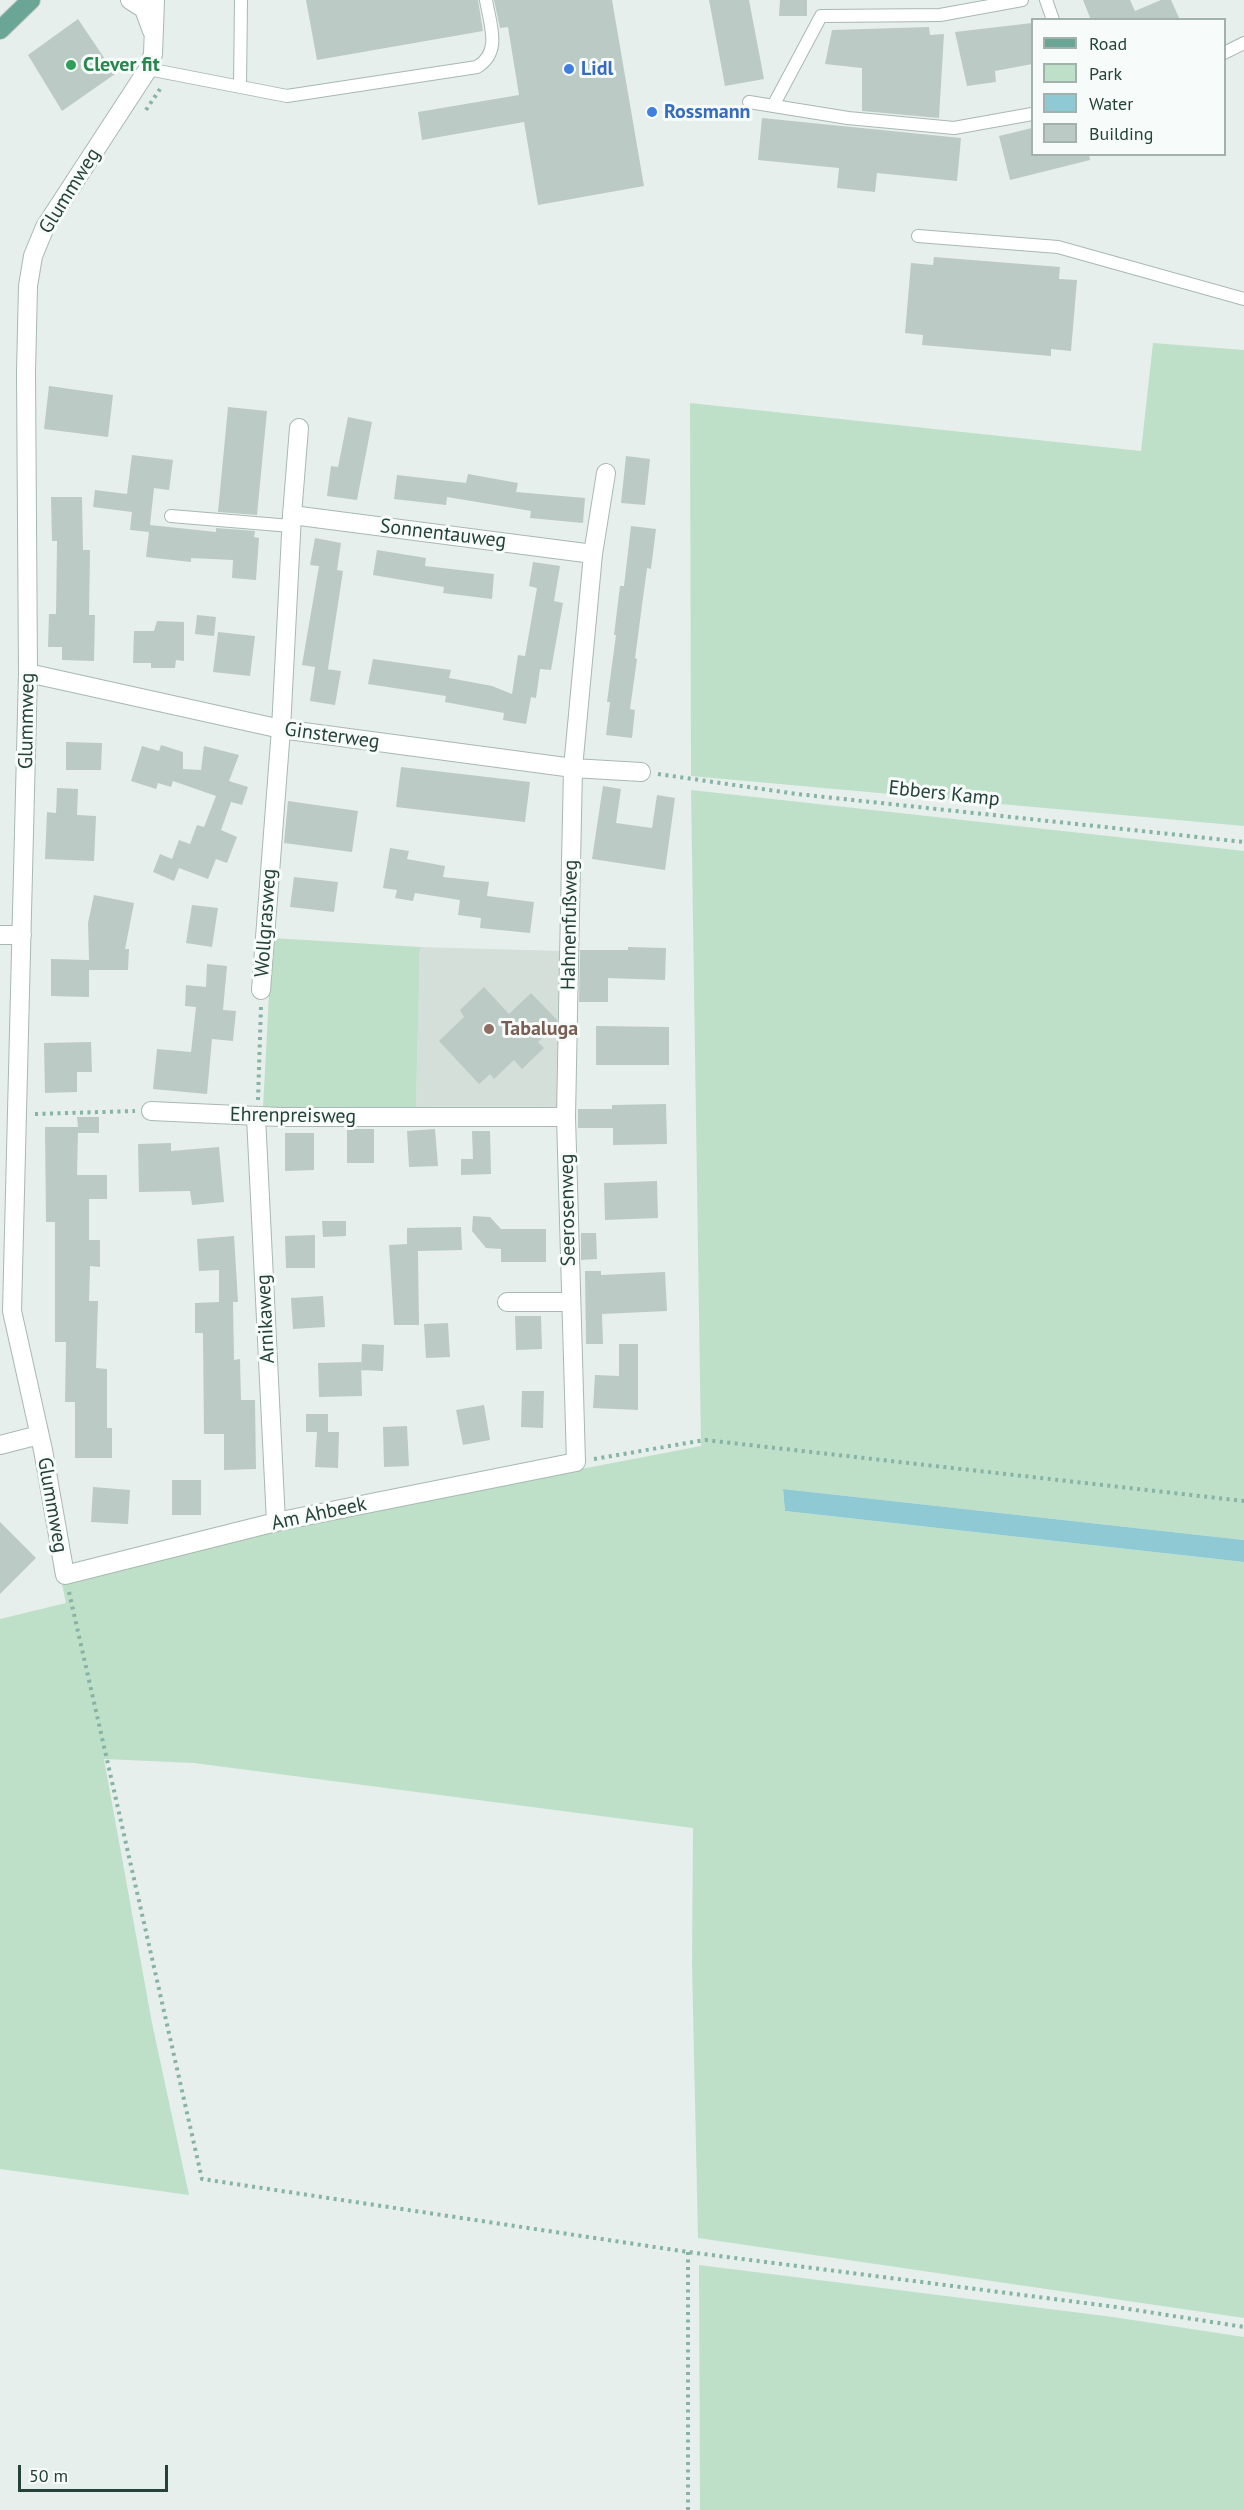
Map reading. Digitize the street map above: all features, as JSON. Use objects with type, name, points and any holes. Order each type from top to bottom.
[{"type":"main road","points":[[0,30],[32,2]]},
{"type":"street","name":"Glummweg","points":[[65,1575],[39,1435],[12,1311],[19,1114],[28,674],[26,372],[28,286],[33,256],[45,227],[62,196],[148,69],[154,38],[142,2]]},
{"type":"street","points":[[281,729],[299,428]]},
{"type":"street","points":[[573,768],[593,554],[606,473]]},
{"type":"street","name":"Sonnentauweg","points":[[292,520],[593,554]]},
{"type":"street","name":"Ginsterweg","points":[[28,674],[281,729],[573,768],[640,772]]},
{"type":"street","name":"Wollgrasweg","points":[[261,990],[281,729]]},
{"type":"street","name":"Hahnenfußweg","points":[[566,1117],[573,768]]},
{"type":"street","points":[[0,935],[22,935]]},
{"type":"street","name":"Ehrenpreisweg","points":[[151,1111],[256,1117],[566,1117]]},
{"type":"street","name":"Arnikaweg","points":[[256,1117],[276,1522]]},
{"type":"street","name":"Seerosenweg","points":[[566,1117],[576,1462]]},
{"type":"street","points":[[507,1302],[570,1302]]},
{"type":"street","name":"Glummweg","points":[[0,1446],[39,1435]]},
{"type":"street","name":"Am Ahbeek","points":[[65,1575],[276,1522],[576,1462]]},
{"type":"lane","points":[[240,86],[241,0]]},
{"type":"lane","points":[[148,69],[286,96],[298,96],[477,67],[487,61],[493,47],[486,0]]},
{"type":"lane","points":[[773,106],[821,16],[940,15],[1022,0]]},
{"type":"lane","points":[[1046,0],[1052,18]]},
{"type":"lane","points":[[1226,52],[1244,43]]},
{"type":"lane","points":[[749,102],[848,118],[954,128],[1031,114]]},
{"type":"lane","points":[[918,236],[1058,247],[1244,299]]},
{"type":"lane","points":[[171,516],[292,520]]},
{"type":"path","points":[[141,116],[156,98],[167,72]]},
{"type":"path","name":"Ebbers Kamp","points":[[640,772],[797,794],[1244,842]]},
{"type":"path","name":"Wollgrasweg","points":[[256,1117],[261,990]]},
{"type":"path","points":[[19,1114],[151,1111]]},
{"type":"path","points":[[576,1462],[705,1440],[1244,1501]]},
{"type":"path","points":[[65,1575],[202,2179],[688,2252],[1116,2307],[1244,2327]]},
{"type":"path","points":[[688,2252],[688,2510]]},
{"type":"shaded area","name":"Tabaluga","points":[[420,947],[562,951],[560,1109],[416,1107]]},
{"type":"green space","points":[[1153,343],[1244,350],[1244,826],[691,776],[690,403],[1141,451]]},
{"type":"green space","points":[[691,790],[1244,851],[1244,1540],[783,1489],[785,1511],[1244,1562],[1244,2318],[698,2238],[692,1964],[693,1828],[194,1763],[104,1759],[152,2023],[189,2195],[0,2169],[0,1619],[66,1603],[61,1579],[279,1527],[701,1446]]},
{"type":"green space","points":[[272,938],[420,947],[416,1107],[263,1108]]},
{"type":"green space","points":[[699,2265],[1113,2317],[1244,2337],[1244,2510],[700,2510]]},
{"type":"water","points":[[783,1489],[1244,1540],[1244,1562],[785,1511]]},
{"type":"building","points":[[306,0],[478,0],[483,31],[317,60]]},
{"type":"building","name":"Lidl","points":[[494,0],[612,0],[644,186],[538,205],[524,122],[422,140],[418,112],[519,95],[508,27],[500,28]]},
{"type":"building","points":[[709,0],[749,0],[764,79],[725,86]]},
{"type":"building","points":[[780,0],[807,0],[807,16],[779,16]]},
{"type":"building","points":[[1083,0],[1130,0],[1135,11],[1161,0],[1171,0],[1179,18],[1090,18]]},
{"type":"building","name":"Clever fit","points":[[78,19],[115,74],[62,111],[28,55]]},
{"type":"building","points":[[1031,23],[1031,64],[995,71],[996,82],[967,86],[955,32]]},
{"type":"building","points":[[929,27],[930,35],[944,34],[939,118],[862,111],[862,68],[825,64],[832,30]]},
{"type":"building","points":[[762,118],[961,138],[957,181],[877,173],[875,192],[837,188],[839,168],[758,160]]},
{"type":"building","points":[[1031,128],[1031,156],[1089,156],[1090,160],[1010,180],[999,136]]},
{"type":"building","points":[[934,257],[1060,267],[1059,279],[1077,280],[1071,351],[1051,349],[1051,356],[922,345],[923,335],[905,333],[911,263],[933,265]]},
{"type":"building","points":[[49,386],[113,395],[108,437],[44,429]]},
{"type":"building","points":[[228,407],[267,411],[257,515],[218,512]]},
{"type":"building","points":[[348,417],[372,422],[357,500],[327,496],[331,466],[338,467]]},
{"type":"building","points":[[132,455],[173,460],[169,490],[154,488],[150,525],[216,532],[216,528],[255,531],[254,537],[259,538],[256,580],[232,578],[233,560],[191,558],[191,562],[146,557],[149,532],[130,530],[132,512],[93,507],[95,490],[127,494]]},
{"type":"building","points":[[626,456],[650,459],[645,505],[621,503]]},
{"type":"building","points":[[468,474],[518,483],[516,492],[585,498],[583,523],[530,518],[531,511],[447,497],[446,505],[394,499],[397,475],[466,483]]},
{"type":"building","points":[[51,497],[82,497],[83,550],[90,550],[89,615],[95,615],[94,661],[62,660],[62,647],[48,647],[49,614],[56,614],[57,541],[52,541]]},
{"type":"building","points":[[631,526],[656,529],[651,569],[647,568],[635,658],[637,659],[630,709],[635,710],[632,738],[606,735],[610,702],[607,702],[616,635],[614,635],[620,586],[624,586]]},
{"type":"building","points":[[315,538],[341,543],[337,570],[343,571],[328,669],[326,669],[341,671],[335,705],[310,701],[315,667],[302,665],[319,566],[310,565]]},
{"type":"building","points":[[377,550],[426,558],[425,566],[494,574],[492,599],[443,593],[444,587],[373,575]]},
{"type":"building","points":[[533,562],[560,566],[554,601],[563,603],[551,670],[540,669],[536,698],[531,697],[526,724],[503,720],[504,713],[445,702],[446,696],[368,684],[373,659],[451,670],[449,678],[492,686],[512,694],[518,655],[525,656],[537,588],[529,586]]},
{"type":"building","points":[[197,615],[216,617],[214,636],[195,634]]},
{"type":"building","points":[[157,621],[184,622],[184,661],[176,660],[175,668],[151,668],[151,663],[133,663],[134,631],[154,631]]},
{"type":"building","points":[[218,632],[255,636],[250,676],[213,672]]},
{"type":"building","points":[[66,742],[102,743],[101,770],[66,770]]},
{"type":"building","points":[[161,745],[183,752],[183,769],[201,770],[204,746],[239,755],[229,781],[248,787],[242,805],[231,802],[221,830],[237,837],[227,863],[216,859],[208,879],[179,868],[174,881],[153,872],[160,854],[172,859],[179,840],[190,844],[197,825],[204,827],[216,796],[173,781],[171,787],[158,783],[156,789],[131,781],[142,746],[159,751]]},
{"type":"building","points":[[401,767],[530,782],[525,822],[396,807]]},
{"type":"building","points":[[603,786],[621,789],[616,823],[652,828],[657,795],[675,798],[665,870],[592,859]]},
{"type":"building","points":[[57,788],[78,789],[77,815],[96,816],[94,861],[45,859],[47,812],[56,813]]},
{"type":"building","points":[[288,801],[358,811],[352,852],[284,843]]},
{"type":"building","points":[[390,848],[409,851],[407,859],[445,866],[443,877],[489,882],[487,896],[534,902],[530,933],[480,928],[481,918],[458,915],[460,900],[415,893],[413,901],[395,898],[397,890],[383,888]]},
{"type":"building","points":[[294,877],[338,882],[334,912],[290,907]]},
{"type":"building","points":[[94,895],[134,903],[125,949],[129,949],[128,970],[89,970],[89,997],[51,996],[51,959],[89,960],[88,923]]},
{"type":"building","points":[[192,905],[218,908],[212,947],[186,943]]},
{"type":"building","points":[[628,947],[666,948],[665,980],[608,978],[608,1002],[579,1002],[580,950],[628,950]]},
{"type":"building","points":[[207,964],[227,966],[223,1010],[236,1011],[233,1041],[212,1039],[207,1094],[153,1089],[157,1049],[191,1052],[196,1007],[185,1006],[186,985],[206,987]]},
{"type":"building","points":[[484,987],[509,1014],[531,993],[557,1020],[557,1024],[538,1042],[544,1048],[522,1069],[514,1060],[494,1079],[490,1074],[479,1084],[439,1041],[464,1017],[460,1010]]},
{"type":"building","points":[[596,1026],[669,1027],[669,1065],[596,1065]]},
{"type":"building","points":[[91,1042],[92,1072],[77,1072],[77,1092],[45,1093],[44,1043]]},
{"type":"building","points":[[666,1104],[667,1144],[613,1145],[613,1128],[578,1128],[578,1109],[612,1109],[612,1105]]},
{"type":"building","points":[[77,1117],[99,1117],[99,1133],[78,1133],[78,1130],[77,1175],[107,1175],[107,1199],[89,1199],[89,1240],[100,1240],[100,1267],[90,1266],[89,1301],[98,1301],[96,1368],[107,1369],[107,1428],[112,1428],[112,1458],[75,1458],[75,1402],[65,1402],[66,1342],[55,1342],[55,1222],[46,1222],[45,1127],[78,1127]]},
{"type":"building","points":[[347,1129],[374,1129],[374,1163],[347,1163]]},
{"type":"building","points":[[435,1129],[438,1166],[409,1167],[407,1131]]},
{"type":"building","points":[[472,1131],[490,1131],[491,1174],[461,1175],[461,1159],[473,1159]]},
{"type":"building","points":[[285,1133],[314,1133],[314,1170],[285,1171]]},
{"type":"building","points":[[171,1143],[171,1151],[219,1147],[224,1202],[192,1205],[190,1191],[139,1192],[138,1144]]},
{"type":"building","points":[[657,1181],[658,1218],[605,1220],[604,1183]]},
{"type":"building","points":[[473,1216],[490,1217],[501,1229],[546,1229],[546,1262],[501,1262],[501,1249],[486,1248],[472,1231]]},
{"type":"building","points":[[322,1221],[346,1221],[346,1236],[323,1237]]},
{"type":"building","points":[[461,1227],[462,1250],[418,1251],[419,1325],[394,1325],[389,1245],[407,1244],[407,1228]]},
{"type":"building","points":[[581,1233],[596,1233],[597,1259],[581,1260]]},
{"type":"building","points":[[315,1235],[315,1268],[286,1268],[285,1236]]},
{"type":"building","points":[[234,1236],[238,1302],[233,1302],[234,1360],[240,1359],[241,1400],[255,1400],[256,1469],[224,1470],[224,1434],[204,1434],[203,1333],[195,1333],[195,1303],[219,1302],[219,1270],[199,1271],[197,1239]]},
{"type":"building","points":[[585,1271],[601,1271],[601,1275],[665,1272],[667,1311],[602,1314],[603,1344],[586,1344]]},
{"type":"building","points":[[323,1296],[325,1327],[293,1329],[291,1298]]},
{"type":"building","points":[[515,1316],[541,1316],[542,1349],[516,1350]]},
{"type":"building","points":[[448,1323],[450,1357],[426,1358],[424,1324]]},
{"type":"building","points":[[362,1344],[384,1345],[383,1371],[361,1370]]},
{"type":"building","points":[[619,1344],[638,1344],[638,1410],[593,1408],[595,1375],[619,1376]]},
{"type":"building","points":[[361,1362],[362,1396],[319,1397],[318,1363]]},
{"type":"building","points":[[522,1391],[544,1391],[543,1428],[521,1427]]},
{"type":"building","points":[[484,1405],[490,1440],[463,1445],[456,1410]]},
{"type":"building","points":[[306,1414],[328,1414],[328,1432],[339,1432],[338,1468],[315,1467],[317,1432],[306,1432]]},
{"type":"building","points":[[407,1426],[409,1466],[384,1467],[383,1427]]},
{"type":"building","points":[[172,1480],[201,1480],[201,1515],[172,1515]]},
{"type":"building","points":[[93,1487],[130,1490],[128,1524],[91,1522]]},
{"type":"building","points":[[0,1522],[36,1558],[0,1594]]},
{"type":"place","name":"Clever fit","points":[[71,65]]},
{"type":"place","name":"Lidl","points":[[569,69]]},
{"type":"place","name":"Rossmann","points":[[652,112]]},
{"type":"place","name":"Tabaluga","points":[[489,1029]]}]
